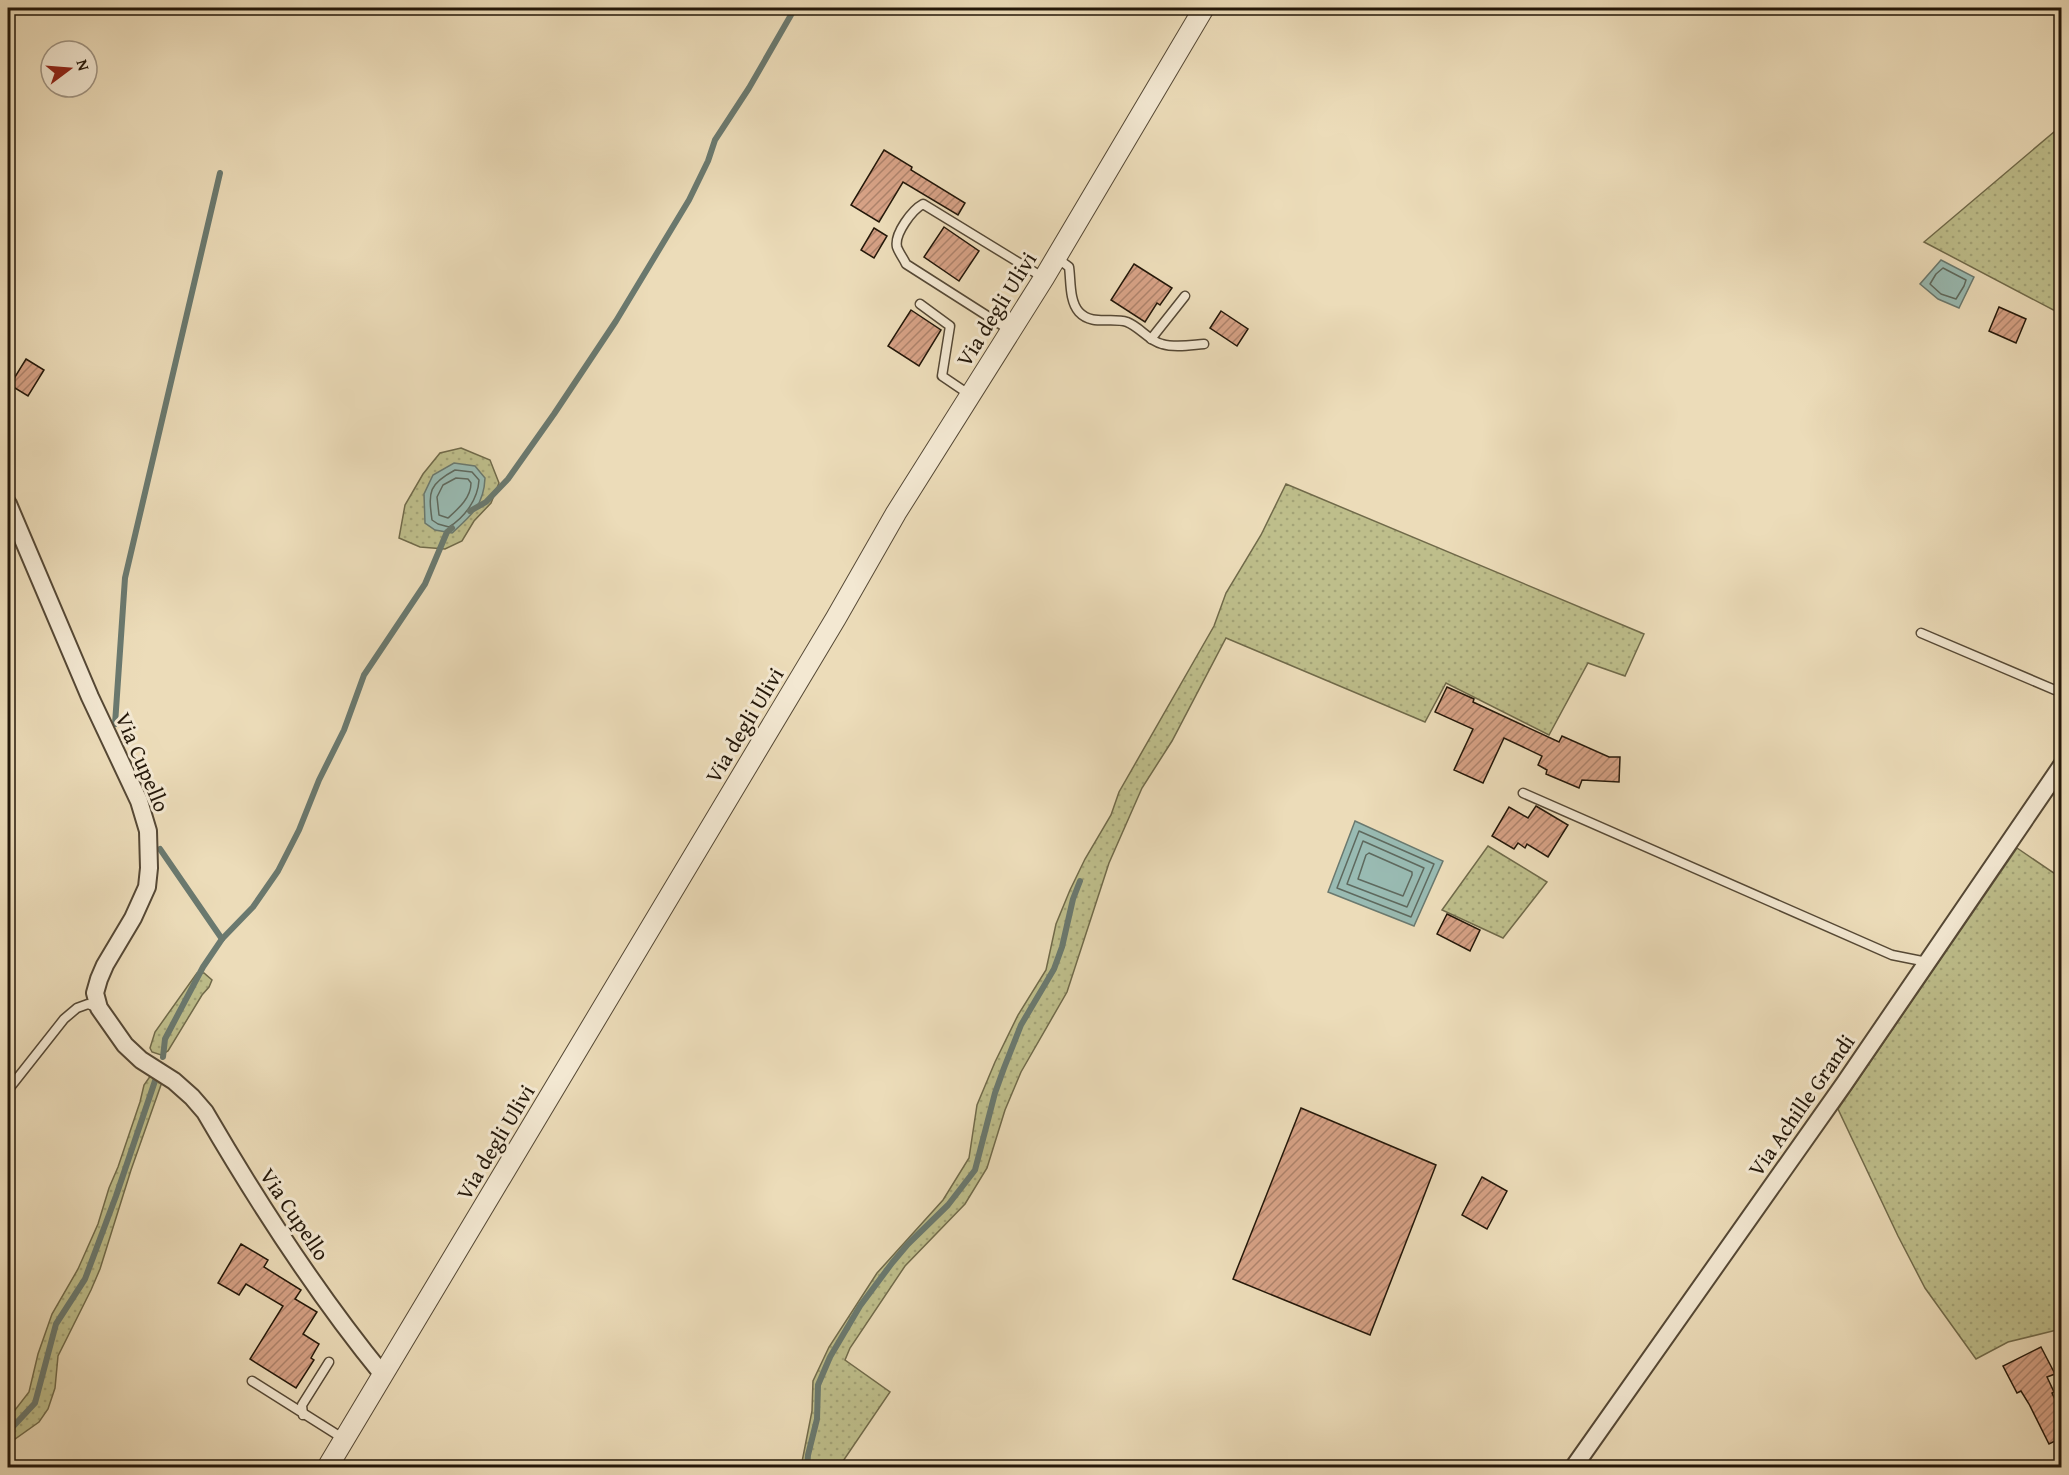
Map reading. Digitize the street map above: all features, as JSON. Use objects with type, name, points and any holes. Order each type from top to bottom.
[{"type":"street","name":"Via degli Ulivi","points":[[327,1467],[836,618],[896,513],[1044,278],[1204,8]]},
{"type":"street","name":"Via Cupello","points":[[8,504],[90,697],[139,801],[148,831],[147,887],[133,918],[99,979],[95,993],[99,1008],[125,1045],[141,1060],[174,1081],[205,1112],[271,1220],[329,1304],[383,1375]]},
{"type":"street","name":"Via Achille Grandi","points":[[1574,1467],[1844,1084],[2061,765]]},
{"type":"lane","points":[[1011,331],[906,264],[897,247],[898,236],[916,208],[923,204],[1044,278]]},
{"type":"lane","points":[[1056,258],[1069,267],[1073,300],[1079,312],[1089,318],[1101,322],[1115,320],[1129,322],[1162,345],[1204,344]]},
{"type":"lane","points":[[1151,339],[1185,296]]},
{"type":"lane","points":[[920,304],[950,326],[942,376],[970,395]]},
{"type":"lane","points":[[1921,633],[2061,693]]},
{"type":"lane","points":[[1523,793],[1892,955],[1927,962]]},
{"type":"lane","points":[[8,1090],[64,1019],[77,1008],[87,1004],[99,1008]]},
{"type":"lane","points":[[303,1415],[302,1405],[329,1362]]},
{"type":"lane","points":[[252,1381],[344,1440]]},
{"type":"green space","points":[[2061,126],[2061,314],[1924,242]]},
{"type":"green space","points":[[461,448],[490,460],[499,483],[491,503],[474,521],[462,541],[445,549],[420,547],[399,538],[405,505],[423,474],[440,453]]},
{"type":"green space","points":[[1286,484],[1644,634],[1625,676],[1588,663],[1549,735],[1446,683],[1425,722],[1226,638],[1172,741],[1142,788],[1109,863],[1067,992],[1021,1072],[1005,1110],[987,1168],[965,1204],[905,1266],[850,1348],[845,1360],[890,1392],[839,1467],[801,1467],[812,1411],[813,1381],[829,1347],[877,1273],[943,1200],[969,1158],[977,1105],[1018,1015],[1046,970],[1056,924],[1070,890],[1111,815],[1119,792],[1214,626],[1226,593],[1261,535]]},
{"type":"green space","points":[[1488,846],[1547,882],[1503,938],[1442,910]]},
{"type":"green space","points":[[2017,848],[2061,878],[2061,1329],[2008,1342],[1976,1359],[1925,1288],[1838,1109]]},
{"type":"green space","points":[[197,973],[204,973],[212,980],[209,987],[168,1051],[161,1055],[152,1052],[150,1048],[155,1032]]},
{"type":"green space","points":[[151,1075],[162,1082],[100,1269],[58,1356],[55,1388],[48,1409],[39,1422],[8,1444],[8,1419],[29,1392],[38,1354],[52,1314],[78,1269],[98,1224],[144,1085]]},
{"type":"water","points":[[1941,260],[1974,277],[1959,308],[1938,299],[1920,284]]},
{"type":"water","points":[[454,463],[475,466],[485,478],[479,503],[452,533],[435,530],[425,523],[424,494],[433,475]]},
{"type":"water","points":[[1355,821],[1443,861],[1414,926],[1328,892]]},
{"type":"building","points":[[884,150],[912,167],[911,170],[965,203],[958,215],[903,182],[879,222],[851,205]]},
{"type":"building","points":[[944,227],[979,251],[959,281],[924,257]]},
{"type":"building","points":[[874,228],[887,236],[874,258],[861,250]]},
{"type":"building","points":[[1134,264],[1172,288],[1160,305],[1157,303],[1145,322],[1111,300]]},
{"type":"building","points":[[1999,307],[2026,319],[2016,343],[1989,331]]},
{"type":"building","points":[[911,310],[941,330],[919,366],[888,346]]},
{"type":"building","points":[[1221,311],[1248,329],[1237,346],[1210,328]]},
{"type":"building","points":[[26,359],[44,370],[28,396],[10,385]]},
{"type":"building","points":[[1447,687],[1474,699],[1473,702],[1559,742],[1562,736],[1609,757],[1620,757],[1619,782],[1582,780],[1579,788],[1546,774],[1547,770],[1538,765],[1542,756],[1504,738],[1483,783],[1454,770],[1473,729],[1435,712]]},
{"type":"building","points":[[1536,806],[1568,825],[1548,857],[1527,844],[1525,848],[1518,843],[1514,849],[1492,836],[1509,807],[1528,818]]},
{"type":"building","points":[[1447,914],[1480,930],[1470,951],[1437,934]]},
{"type":"building","points":[[1301,1108],[1436,1165],[1370,1335],[1233,1279]]},
{"type":"building","points":[[1482,1177],[1507,1191],[1487,1229],[1462,1215]]},
{"type":"building","points":[[241,1244],[268,1260],[264,1267],[301,1290],[295,1299],[317,1312],[303,1334],[319,1344],[311,1358],[314,1360],[296,1388],[250,1359],[283,1306],[246,1284],[239,1295],[218,1283]]},
{"type":"building","points":[[2041,1347],[2055,1374],[2047,1377],[2061,1412],[2061,1438],[2049,1444],[2029,1404],[2021,1391],[2017,1393],[2003,1366]]},
{"type":"waterway","points":[[470,511],[486,502],[508,479],[616,321],[689,200],[708,161],[715,140],[749,88],[795,8]]},
{"type":"waterway","points":[[115,724],[125,578],[220,173]]},
{"type":"waterway","points":[[163,1057],[165,1039],[203,967],[222,939],[253,907],[278,871],[344,730],[364,675],[425,584],[447,532],[452,528]]},
{"type":"waterway","points":[[160,849],[222,939]]},
{"type":"waterway","points":[[807,1468],[817,1419],[818,1385],[830,1357],[860,1306],[892,1263],[948,1205],[975,1170],[995,1093],[1004,1068],[1021,1025],[1054,969],[1080,881]]},
{"type":"waterway","points":[[8,1432],[35,1403],[56,1324],[85,1279],[156,1078]]}]
